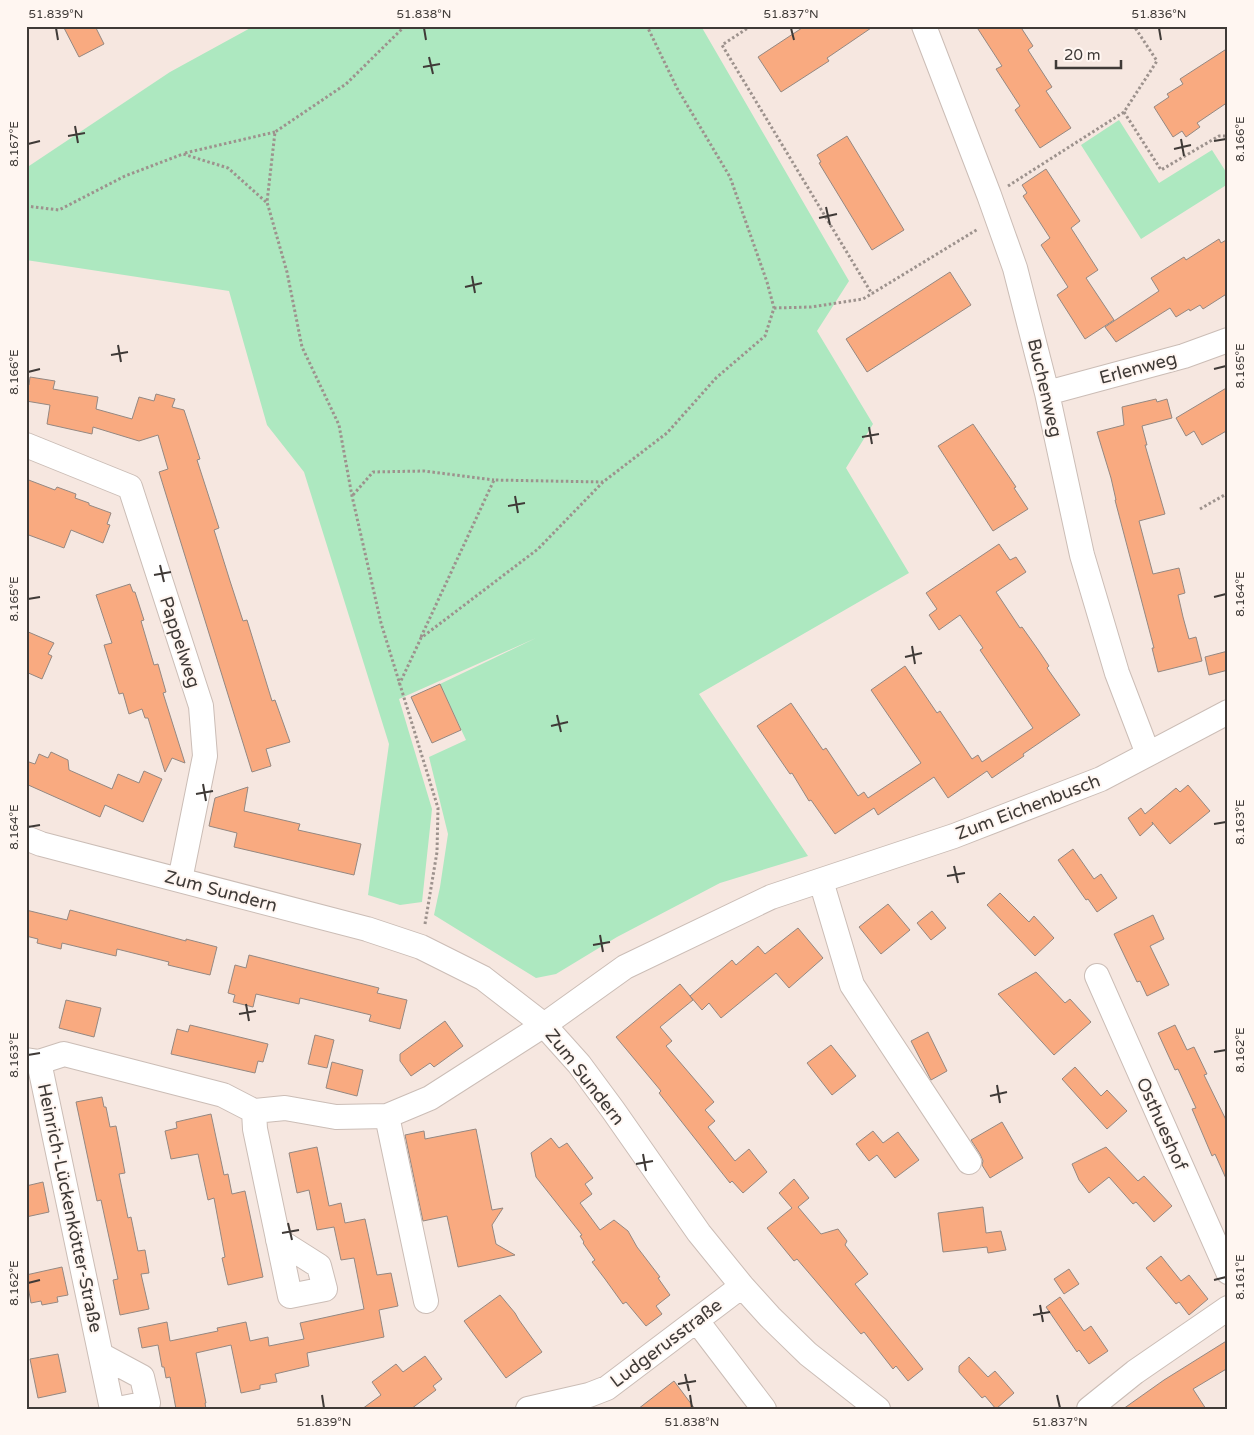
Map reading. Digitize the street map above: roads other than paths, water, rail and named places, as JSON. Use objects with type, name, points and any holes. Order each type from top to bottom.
[{"type":"street","name":"Buchenweg","points":[[924,26],[1015,268],[1047,393],[1082,555],[1117,673],[1148,754]]},
{"type":"street","name":"Erlenweg","points":[[1047,393],[1184,356],[1228,340]]},
{"type":"street","name":"Pappelweg","points":[[26,445],[130,487],[201,706],[205,756],[180,880]]},
{"type":"street","name":"Zum Eichenbusch","points":[[544,1025],[625,967],[771,896],[821,881],[980,826],[1102,779],[1228,712]]},
{"type":"street","name":"Zum Sundern","points":[[26,838],[41,844],[367,929],[421,947],[483,978],[544,1025],[579,1064],[699,1233],[770,1317],[808,1354],[876,1408]]},
{"type":"street","points":[[821,881],[852,985],[969,1162]]},
{"type":"street","name":"Osthueshof","points":[[1097,976],[1228,1272]]},
{"type":"street","points":[[278,1240],[255,1129],[254,1111],[285,1108],[336,1117],[387,1116],[430,1098],[544,1025]]},
{"type":"street","name":"Heinrich-Lückenkötter-Straße","points":[[112,1409],[33,1061],[64,1054],[223,1094],[254,1111]]},
{"type":"street","points":[[387,1116],[426,1301]]},
{"type":"street","name":"Ludgerusstraße","points":[[528,1409],[589,1395],[607,1388],[742,1286]]},
{"type":"street","points":[[1089,1409],[1135,1372],[1228,1308]]},
{"type":"street","points":[[696,1321],[764,1409]]},
{"type":"street","name":"Heinrich-Lückenkötter-Straße","points":[[101,1354],[142,1377],[148,1403],[118,1409]]}]
